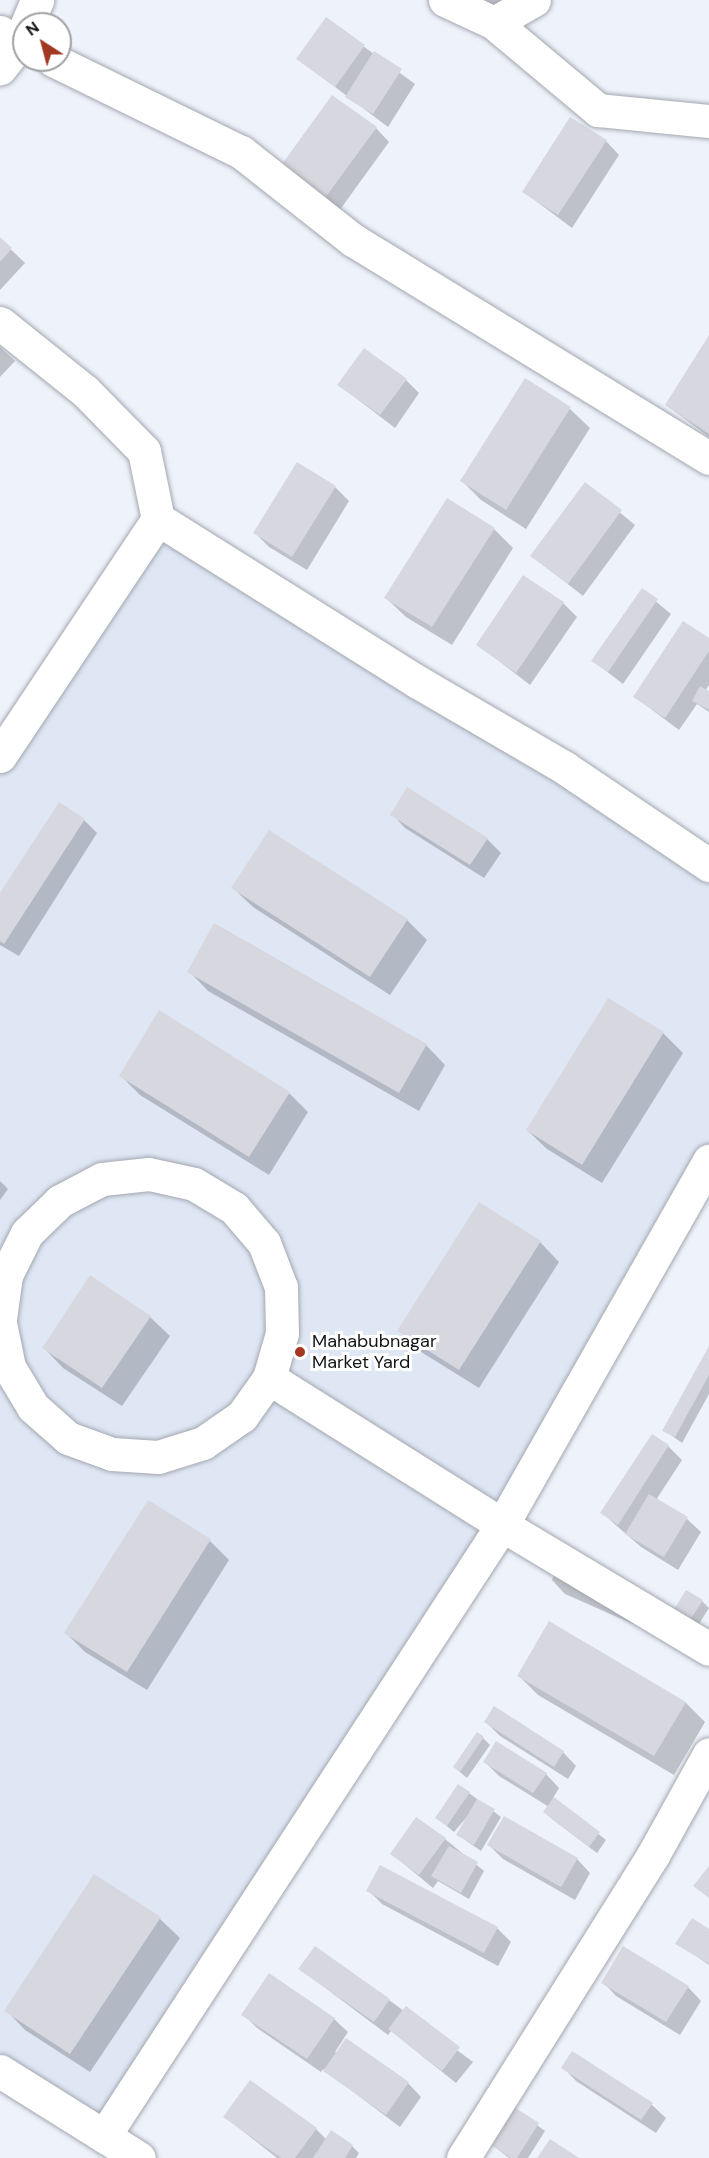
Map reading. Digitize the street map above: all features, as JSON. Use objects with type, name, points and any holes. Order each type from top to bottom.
[{"type":"street","points":[[445,0],[494,23],[598,110],[709,122]]},
{"type":"street","points":[[494,23],[534,0]]},
{"type":"street","points":[[72,70],[241,152],[352,240],[709,458]]},
{"type":"street","points":[[0,323],[85,391],[144,451],[158,519],[0,756]]},
{"type":"street","points":[[158,519],[418,682],[565,768],[709,865]]},
{"type":"street","points":[[105,2136],[502,1525],[709,1161]]},
{"type":"street","points":[[148,1174],[194,1184],[234,1208],[264,1243],[281,1287],[282,1333],[269,1378],[242,1416],[203,1443],[158,1457],[112,1454],[68,1438],[33,1407],[9,1367],[0,1321],[6,1275],[27,1233],[60,1201],[102,1179],[148,1174]]},
{"type":"street","points":[[269,1378],[502,1525],[709,1649]]},
{"type":"street","points":[[463,2158],[653,1855],[709,1754]]},
{"type":"street","points":[[0,2071],[139,2158]]},
{"type":"shaded area","name":"Mahabubnagar Market Yard","points":[[158,519],[709,865],[709,1161],[104,2136],[0,2071],[0,756]]},
{"type":"building","points":[[326,17],[365,45],[335,87],[296,59]]},
{"type":"building","points":[[374,51],[402,69],[373,114],[345,97]]},
{"type":"building","points":[[332,95],[377,127],[325,198],[280,167]]},
{"type":"building","points":[[570,117],[607,140],[558,215],[522,192]]},
{"type":"building","points":[[0,237],[12,248],[0,262]]},
{"type":"building","points":[[709,335],[709,434],[665,405]]},
{"type":"building","points":[[364,348],[407,379],[380,415],[337,385]]},
{"type":"building","points":[[525,378],[571,407],[506,510],[460,481]]},
{"type":"building","points":[[297,462],[336,486],[292,557],[253,533]]},
{"type":"building","points":[[585,482],[622,510],[568,584],[530,556]]},
{"type":"building","points":[[447,498],[495,528],[432,627],[384,598]]},
{"type":"building","points":[[523,575],[564,602],[516,673],[476,645]]},
{"type":"building","points":[[642,588],[658,599],[608,672],[591,661]]},
{"type":"building","points":[[683,621],[709,638],[709,651],[665,718],[633,697]]},
{"type":"building","points":[[700,686],[709,691],[709,710],[692,701]]},
{"type":"building","points":[[407,787],[488,838],[470,865],[390,815]]},
{"type":"building","points":[[59,802],[85,819],[4,944],[0,941],[0,893]]},
{"type":"building","points":[[269,830],[408,919],[370,977],[231,888]]},
{"type":"building","points":[[214,923],[427,1044],[399,1093],[187,972]]},
{"type":"building","points":[[608,998],[664,1032],[582,1165],[526,1130]]},
{"type":"building","points":[[159,1010],[290,1092],[249,1157],[119,1076]]},
{"type":"building","points":[[479,1202],[541,1241],[459,1370],[397,1331]]},
{"type":"building","points":[[90,1275],[151,1316],[102,1388],[42,1348]]},
{"type":"building","points":[[709,1346],[709,1375],[675,1437],[662,1431]]},
{"type":"building","points":[[652,1434],[669,1445],[618,1525],[600,1513]]},
{"type":"building","points":[[649,1494],[688,1517],[664,1557],[625,1534]]},
{"type":"building","points":[[148,1500],[211,1539],[127,1672],[64,1633]]},
{"type":"building","points":[[686,1590],[703,1600],[677,1640],[661,1630]]},
{"type":"building","points":[[549,1621],[686,1702],[654,1756],[517,1676]]},
{"type":"building","points":[[494,1706],[564,1751],[554,1767],[484,1722]]},
{"type":"building","points":[[477,1732],[484,1737],[460,1772],[453,1767]]},
{"type":"building","points":[[496,1741],[547,1773],[533,1793],[483,1762]]},
{"type":"building","points":[[458,1784],[470,1792],[447,1826],[435,1818]]},
{"type":"building","points":[[554,1797],[600,1832],[589,1847],[543,1812]]},
{"type":"building","points":[[477,1799],[495,1809],[474,1845],[456,1835]]},
{"type":"building","points":[[504,1816],[578,1858],[561,1887],[487,1845]]},
{"type":"building","points":[[416,1817],[446,1838],[419,1875],[390,1854]]},
{"type":"building","points":[[449,1846],[478,1862],[461,1893],[431,1876]]},
{"type":"building","points":[[380,1865],[498,1927],[484,1953],[366,1891]]},
{"type":"building","points":[[709,1866],[709,1898],[693,1886]]},
{"type":"building","points":[[94,1874],[161,1917],[70,2054],[4,2011]]},
{"type":"building","points":[[692,1918],[709,1929],[709,1964],[675,1944]]},
{"type":"building","points":[[315,1946],[390,1999],[374,2022],[298,1969]]},
{"type":"building","points":[[623,1946],[689,1986],[666,2022],[601,1983]]},
{"type":"building","points":[[269,1973],[335,2018],[307,2059],[241,2015]]},
{"type":"building","points":[[406,2006],[460,2047],[442,2071],[388,2029]]},
{"type":"building","points":[[346,2038],[409,2082],[386,2115],[323,2071]]},
{"type":"building","points":[[572,2051],[653,2103],[641,2120],[561,2068]]},
{"type":"building","points":[[250,2080],[317,2128],[295,2158],[281,2158],[223,2117]]},
{"type":"building","points":[[514,2107],[539,2123],[517,2158],[511,2158],[489,2144]]},
{"type":"building","points":[[331,2130],[353,2145],[345,2158],[313,2158]]},
{"type":"building","points":[[550,2139],[579,2158],[537,2158]]},
{"type":"place","name":"Mahabubnagar Market Yard","points":[[300,1352]]}]
